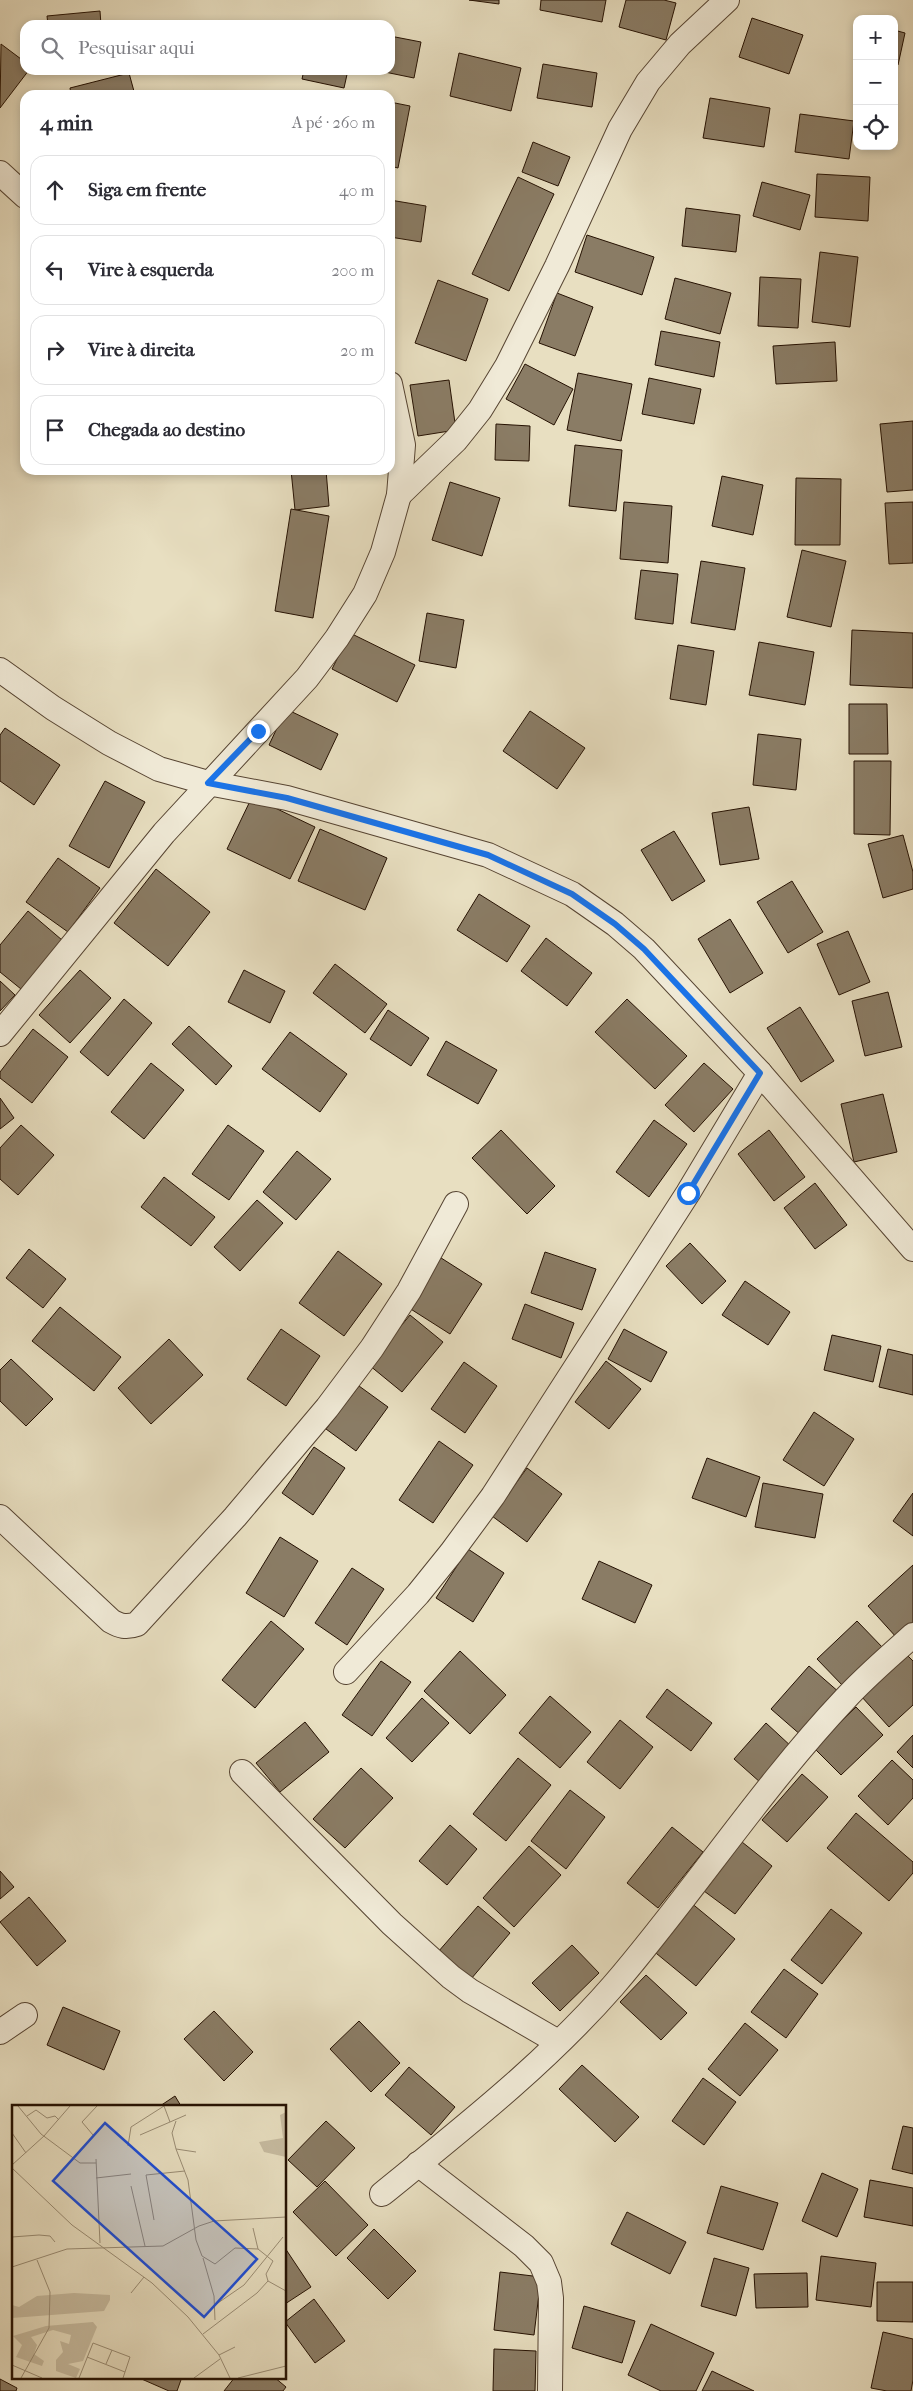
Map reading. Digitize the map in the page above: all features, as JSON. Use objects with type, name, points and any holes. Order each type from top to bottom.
[{"type":"street","points":[[399,495],[456,440],[480,410],[507,366],[557,266],[620,129],[648,82],[680,44],[721,2]]},
{"type":"street","points":[[0,173],[20,191]]},
{"type":"street","points":[[0,1034],[208,783],[307,678],[337,638],[365,594],[383,552],[399,495],[403,445],[395,407]]},
{"type":"street","points":[[0,670],[53,708],[109,743],[159,769],[208,783],[287,798],[480,852],[525,870],[572,894],[615,924],[644,949],[760,1073],[913,1249]]},
{"type":"street","points":[[346,1672],[418,1594],[493,1496],[688,1193],[760,1073]]},
{"type":"street","points":[[0,1517],[110,1621],[119,1626],[128,1627],[137,1624],[235,1517],[327,1408],[372,1348],[409,1292],[456,1204]]},
{"type":"street","points":[[382,2194],[477,2116],[558,2042],[612,1987],[787,1766],[845,1698],[913,1635]]},
{"type":"street","points":[[242,1772],[392,1924],[451,1977],[470,1991],[558,2042]]},
{"type":"street","points":[[0,2032],[25,2015]]},
{"type":"street","points":[[418,2164],[524,2246],[541,2263],[549,2282],[551,2298],[550,2391]]},
{"type":"building","points":[[469,0],[499,0],[499,4]]},
{"type":"building","points":[[541,0],[606,0],[602,22],[540,10]]},
{"type":"building","points":[[626,0],[664,0],[676,3],[666,40],[619,27]]},
{"type":"building","points":[[100,11],[101,20],[47,20],[47,16]]},
{"type":"building","points":[[752,18],[803,35],[789,74],[739,57]]},
{"type":"building","points":[[898,31],[905,33],[898,65]]},
{"type":"building","points":[[395,37],[421,42],[414,78],[395,74]]},
{"type":"building","points":[[1,44],[20,58],[20,75],[25,75],[0,108]]},
{"type":"building","points":[[459,53],[521,68],[511,111],[450,96]]},
{"type":"building","points":[[543,64],[597,73],[592,107],[537,98]]},
{"type":"building","points":[[121,75],[130,75],[134,90],[70,90],[70,88]]},
{"type":"building","points":[[303,75],[347,75],[344,88],[302,79]]},
{"type":"building","points":[[710,98],[770,108],[764,147],[703,138]]},
{"type":"building","points":[[395,103],[410,106],[398,168],[395,167]]},
{"type":"building","points":[[800,114],[853,121],[849,159],[795,152]]},
{"type":"building","points":[[533,142],[570,157],[558,186],[522,172]]},
{"type":"building","points":[[817,174],[870,177],[868,221],[815,217]]},
{"type":"building","points":[[518,177],[554,194],[509,291],[472,274]]},
{"type":"building","points":[[762,182],[810,195],[800,230],[753,216]]},
{"type":"building","points":[[395,201],[426,206],[421,242],[395,238]]},
{"type":"building","points":[[686,208],[740,215],[736,252],[682,246]]},
{"type":"building","points":[[587,235],[654,257],[642,295],[575,272]]},
{"type":"building","points":[[820,252],[858,257],[850,327],[812,322]]},
{"type":"building","points":[[760,277],[801,279],[798,328],[758,326]]},
{"type":"building","points":[[675,278],[731,293],[720,334],[665,319]]},
{"type":"building","points":[[438,280],[488,299],[466,361],[415,343]]},
{"type":"building","points":[[557,293],[593,307],[575,356],[539,343]]},
{"type":"building","points":[[661,331],[720,342],[714,377],[655,365]]},
{"type":"building","points":[[835,342],[837,381],[776,384],[773,346]]},
{"type":"building","points":[[525,364],[573,389],[554,425],[506,399]]},
{"type":"building","points":[[578,373],[632,384],[621,441],[567,430]]},
{"type":"building","points":[[649,378],[701,389],[694,424],[642,414]]},
{"type":"building","points":[[449,380],[456,430],[418,436],[410,385]]},
{"type":"building","points":[[913,421],[913,490],[887,492],[880,424]]},
{"type":"building","points":[[496,424],[530,426],[529,461],[495,460]]},
{"type":"building","points":[[575,445],[622,450],[616,511],[569,506]]},
{"type":"building","points":[[292,475],[326,475],[329,506],[295,510]]},
{"type":"building","points":[[722,476],[763,485],[753,535],[712,526]]},
{"type":"building","points":[[796,478],[841,479],[840,545],[795,545]]},
{"type":"building","points":[[450,482],[500,498],[482,556],[432,540]]},
{"type":"building","points":[[624,502],[672,506],[668,563],[620,559]]},
{"type":"building","points":[[913,502],[913,563],[889,564],[885,503]]},
{"type":"building","points":[[291,509],[329,516],[313,618],[275,611]]},
{"type":"building","points":[[802,550],[846,561],[831,627],[787,617]]},
{"type":"building","points":[[701,561],[745,568],[735,630],[691,623]]},
{"type":"building","points":[[641,570],[678,574],[673,624],[635,619]]},
{"type":"building","points":[[427,613],[464,620],[456,668],[419,661]]},
{"type":"building","points":[[852,630],[913,633],[913,688],[850,685]]},
{"type":"building","points":[[350,633],[415,665],[397,702],[332,669]]},
{"type":"building","points":[[759,642],[814,652],[805,705],[749,695]]},
{"type":"building","points":[[678,645],[714,651],[706,705],[670,699]]},
{"type":"building","points":[[849,704],[887,704],[888,754],[849,754]]},
{"type":"building","points":[[286,709],[338,734],[321,770],[269,745]]},
{"type":"building","points":[[530,711],[585,748],[557,789],[503,751]]},
{"type":"building","points":[[5,728],[60,765],[34,805],[0,781],[0,735]]},
{"type":"building","points":[[758,734],[801,739],[796,790],[753,785]]},
{"type":"building","points":[[854,761],[891,761],[890,835],[854,834]]},
{"type":"building","points":[[105,781],[145,802],[109,868],[69,846]]},
{"type":"building","points":[[252,797],[315,827],[290,879],[227,849]]},
{"type":"building","points":[[749,807],[759,859],[720,865],[712,813]]},
{"type":"building","points":[[320,829],[387,858],[365,910],[298,881]]},
{"type":"building","points":[[674,831],[705,881],[672,901],[641,850]]},
{"type":"building","points":[[903,835],[913,872],[913,889],[883,898],[868,844]]},
{"type":"building","points":[[58,858],[100,888],[68,932],[26,902]]},
{"type":"building","points":[[156,869],[210,912],[168,966],[114,923]]},
{"type":"building","points":[[792,881],[823,932],[788,953],[757,902]]},
{"type":"building","points":[[479,894],[530,926],[507,962],[457,930]]},
{"type":"building","points":[[28,911],[62,940],[21,989],[0,972],[0,945]]},
{"type":"building","points":[[730,919],[763,973],[730,993],[698,939]]},
{"type":"building","points":[[848,931],[870,982],[839,995],[817,944]]},
{"type":"building","points":[[546,938],[592,973],[567,1006],[521,971]]},
{"type":"building","points":[[335,964],[387,1004],[365,1033],[313,993]]},
{"type":"building","points":[[80,970],[111,998],[70,1043],[39,1015]]},
{"type":"building","points":[[244,970],[285,991],[270,1023],[228,1002]]},
{"type":"building","points":[[0,981],[15,995],[0,1011]]},
{"type":"building","points":[[888,992],[902,1047],[865,1056],[852,1001]]},
{"type":"building","points":[[124,999],[152,1023],[108,1076],[80,1052]]},
{"type":"building","points":[[627,999],[687,1056],[655,1089],[595,1032]]},
{"type":"building","points":[[800,1007],[834,1061],[801,1082],[767,1028]]},
{"type":"building","points":[[388,1010],[429,1038],[411,1066],[370,1039]]},
{"type":"building","points":[[189,1026],[232,1066],[216,1085],[172,1044]]},
{"type":"building","points":[[33,1029],[68,1057],[32,1103],[0,1078],[0,1072]]},
{"type":"building","points":[[290,1032],[347,1074],[320,1112],[262,1069]]},
{"type":"building","points":[[446,1041],[497,1070],[478,1104],[427,1075]]},
{"type":"building","points":[[151,1063],[184,1090],[144,1139],[111,1112]]},
{"type":"building","points":[[704,1063],[733,1089],[694,1132],[665,1105]]},
{"type":"building","points":[[883,1094],[897,1152],[854,1162],[841,1104]]},
{"type":"building","points":[[0,1098],[14,1118],[0,1129]]},
{"type":"building","points":[[654,1120],[687,1144],[649,1197],[616,1172]]},
{"type":"building","points":[[21,1125],[54,1155],[18,1195],[0,1179],[0,1148]]},
{"type":"building","points":[[228,1125],[264,1151],[229,1200],[192,1174]]},
{"type":"building","points":[[501,1130],[555,1186],[527,1214],[472,1158]]},
{"type":"building","points":[[769,1130],[805,1177],[774,1201],[738,1154]]},
{"type":"building","points":[[297,1151],[331,1179],[296,1220],[263,1192]]},
{"type":"building","points":[[164,1177],[215,1217],[191,1246],[141,1207]]},
{"type":"building","points":[[815,1183],[847,1225],[815,1249],[784,1208]]},
{"type":"building","points":[[257,1200],[283,1223],[240,1271],[214,1247]]},
{"type":"building","points":[[690,1243],[726,1281],[702,1304],[666,1266]]},
{"type":"building","points":[[29,1249],[66,1279],[43,1308],[6,1278]]},
{"type":"building","points":[[338,1251],[382,1284],[344,1336],[299,1303]]},
{"type":"building","points":[[545,1252],[596,1269],[582,1310],[531,1293]]},
{"type":"building","points":[[438,1256],[482,1284],[450,1334],[406,1306]]},
{"type":"building","points":[[745,1281],[790,1312],[768,1345],[722,1315]]},
{"type":"building","points":[[525,1304],[574,1323],[561,1358],[512,1339]]},
{"type":"building","points":[[60,1307],[121,1357],[94,1391],[32,1341]]},
{"type":"building","points":[[410,1315],[443,1342],[402,1392],[369,1365]]},
{"type":"building","points":[[281,1329],[320,1356],[286,1406],[247,1379]]},
{"type":"building","points":[[624,1329],[667,1352],[651,1382],[608,1359]]},
{"type":"building","points":[[832,1335],[881,1346],[873,1382],[824,1370]]},
{"type":"building","points":[[169,1339],[203,1375],[151,1424],[118,1388]]},
{"type":"building","points":[[888,1349],[913,1355],[913,1395],[879,1387]]},
{"type":"building","points":[[11,1359],[53,1399],[26,1426],[0,1401],[0,1370]]},
{"type":"building","points":[[606,1361],[641,1389],[609,1429],[575,1402]]},
{"type":"building","points":[[464,1362],[497,1386],[465,1433],[431,1409]]},
{"type":"building","points":[[359,1386],[388,1407],[356,1451],[326,1429]]},
{"type":"building","points":[[814,1412],[854,1439],[824,1486],[783,1460]]},
{"type":"building","points":[[439,1441],[473,1465],[433,1523],[399,1500]]},
{"type":"building","points":[[314,1447],[345,1468],[313,1515],[282,1493]]},
{"type":"building","points":[[707,1458],[760,1477],[746,1517],[692,1498]]},
{"type":"building","points":[[527,1468],[562,1494],[527,1542],[492,1516]]},
{"type":"building","points":[[763,1483],[823,1494],[815,1538],[755,1527]]},
{"type":"building","points":[[913,1493],[913,1536],[893,1521]]},
{"type":"building","points":[[280,1537],[318,1561],[284,1617],[246,1593]]},
{"type":"building","points":[[468,1549],[504,1573],[473,1622],[436,1598]]},
{"type":"building","points":[[599,1561],[652,1585],[635,1623],[582,1599]]},
{"type":"building","points":[[913,1565],[913,1624],[897,1638],[868,1606]]},
{"type":"building","points":[[352,1568],[384,1589],[347,1645],[315,1623]]},
{"type":"building","points":[[271,1621],[304,1649],[255,1708],[222,1680]]},
{"type":"building","points":[[857,1621],[884,1649],[844,1687],[817,1659]]},
{"type":"building","points":[[460,1651],[506,1695],[470,1734],[424,1691]]},
{"type":"building","points":[[906,1654],[913,1661],[913,1705],[889,1727],[861,1696]]},
{"type":"building","points":[[381,1661],[411,1682],[372,1736],[342,1715]]},
{"type":"building","points":[[809,1666],[840,1693],[802,1736],[771,1709]]},
{"type":"building","points":[[667,1689],[712,1723],[691,1751],[646,1717]]},
{"type":"building","points":[[550,1696],[591,1732],[560,1768],[519,1733]]},
{"type":"building","points":[[422,1698],[449,1723],[412,1762],[386,1738]]},
{"type":"building","points":[[856,1707],[883,1735],[841,1775],[814,1748]]},
{"type":"building","points":[[620,1720],[653,1747],[620,1789],[587,1762]]},
{"type":"building","points":[[305,1722],[329,1752],[280,1792],[256,1763]]},
{"type":"building","points":[[766,1723],[793,1748],[761,1783],[734,1759]]},
{"type":"building","points":[[913,1735],[913,1768],[897,1752]]},
{"type":"building","points":[[518,1758],[551,1785],[506,1841],[473,1814]]},
{"type":"building","points":[[892,1760],[913,1780],[913,1798],[888,1825],[858,1796]]},
{"type":"building","points":[[361,1768],[393,1798],[345,1848],[313,1819]]},
{"type":"building","points":[[802,1774],[828,1797],[787,1842],[762,1820]]},
{"type":"building","points":[[570,1790],[605,1817],[566,1869],[531,1841]]},
{"type":"building","points":[[856,1813],[913,1862],[913,1873],[889,1901],[827,1848]]},
{"type":"building","points":[[450,1825],[477,1849],[447,1885],[419,1861]]},
{"type":"building","points":[[672,1827],[703,1852],[658,1908],[627,1883]]},
{"type":"building","points":[[742,1842],[772,1866],[735,1914],[704,1891]]},
{"type":"building","points":[[529,1846],[561,1875],[514,1927],[483,1898]]},
{"type":"building","points":[[0,1871],[14,1887],[0,1899]]},
{"type":"building","points":[[29,1897],[66,1941],[37,1966],[0,1922]]},
{"type":"building","points":[[690,1902],[735,1939],[696,1986],[651,1949]]},
{"type":"building","points":[[478,1906],[510,1933],[471,1979],[438,1952]]},
{"type":"building","points":[[831,1909],[862,1933],[822,1984],[791,1960]]},
{"type":"building","points":[[572,1945],[599,1973],[560,2011],[532,1983]]},
{"type":"building","points":[[784,1969],[818,1994],[786,2038],[751,2012]]},
{"type":"building","points":[[646,1975],[687,2013],[661,2040],[620,2002]]},
{"type":"building","points":[[63,2007],[120,2031],[104,2070],[47,2045]]},
{"type":"building","points":[[214,2011],[253,2052],[224,2081],[184,2039]]},
{"type":"building","points":[[359,2021],[400,2063],[371,2092],[330,2049]]},
{"type":"building","points":[[745,2023],[778,2050],[740,2096],[708,2069]]},
{"type":"building","points":[[582,2065],[639,2117],[615,2142],[559,2089]]},
{"type":"building","points":[[409,2067],[455,2107],[431,2135],[385,2095]]},
{"type":"building","points":[[703,2078],[736,2102],[704,2145],[672,2121]]},
{"type":"building","points":[[175,2096],[180,2105],[162,2105]]},
{"type":"building","points":[[326,2121],[355,2148],[317,2187],[288,2160]]},
{"type":"building","points":[[903,2126],[913,2128],[913,2174],[892,2169]]},
{"type":"building","points":[[822,2173],[858,2189],[837,2237],[802,2221]]},
{"type":"building","points":[[870,2180],[913,2188],[913,2226],[864,2217]]},
{"type":"building","points":[[325,2181],[368,2225],[336,2256],[293,2212]]},
{"type":"building","points":[[721,2186],[778,2203],[763,2250],[707,2233]]},
{"type":"building","points":[[627,2212],[686,2242],[670,2274],[611,2244]]},
{"type":"building","points":[[374,2229],[416,2271],[388,2299],[347,2258]]},
{"type":"building","points":[[286,2250],[311,2287],[286,2303]]},
{"type":"building","points":[[821,2256],[876,2263],[871,2307],[816,2300]]},
{"type":"building","points":[[714,2258],[749,2268],[736,2316],[701,2306]]},
{"type":"building","points":[[500,2272],[541,2277],[534,2335],[494,2330]]},
{"type":"building","points":[[807,2273],[808,2307],[756,2308],[754,2274]]},
{"type":"building","points":[[877,2282],[913,2282],[913,2322],[877,2321]]},
{"type":"building","points":[[314,2299],[345,2341],[315,2363],[286,2321]]},
{"type":"building","points":[[584,2306],[635,2321],[622,2363],[572,2348]]},
{"type":"building","points":[[651,2324],[714,2353],[696,2391],[661,2391],[628,2375]]},
{"type":"building","points":[[883,2332],[913,2339],[913,2380],[911,2391],[887,2391],[871,2388]]},
{"type":"building","points":[[494,2349],[536,2351],[535,2391],[493,2391]]},
{"type":"building","points":[[712,2371],[754,2391],[702,2391]]},
{"type":"building","points":[[139,2378],[182,2378],[177,2391],[169,2391]]},
{"type":"building","points":[[234,2378],[275,2378],[286,2387],[283,2391],[224,2391]]},
{"type":"building","points":[[0,2379],[17,2388],[16,2391],[0,2391]]},
{"type":"route","points":[[258,731],[208,783],[287,798],[429,837],[488,855],[525,870],[572,894],[615,924],[644,949],[760,1073],[688,1193]]}]
